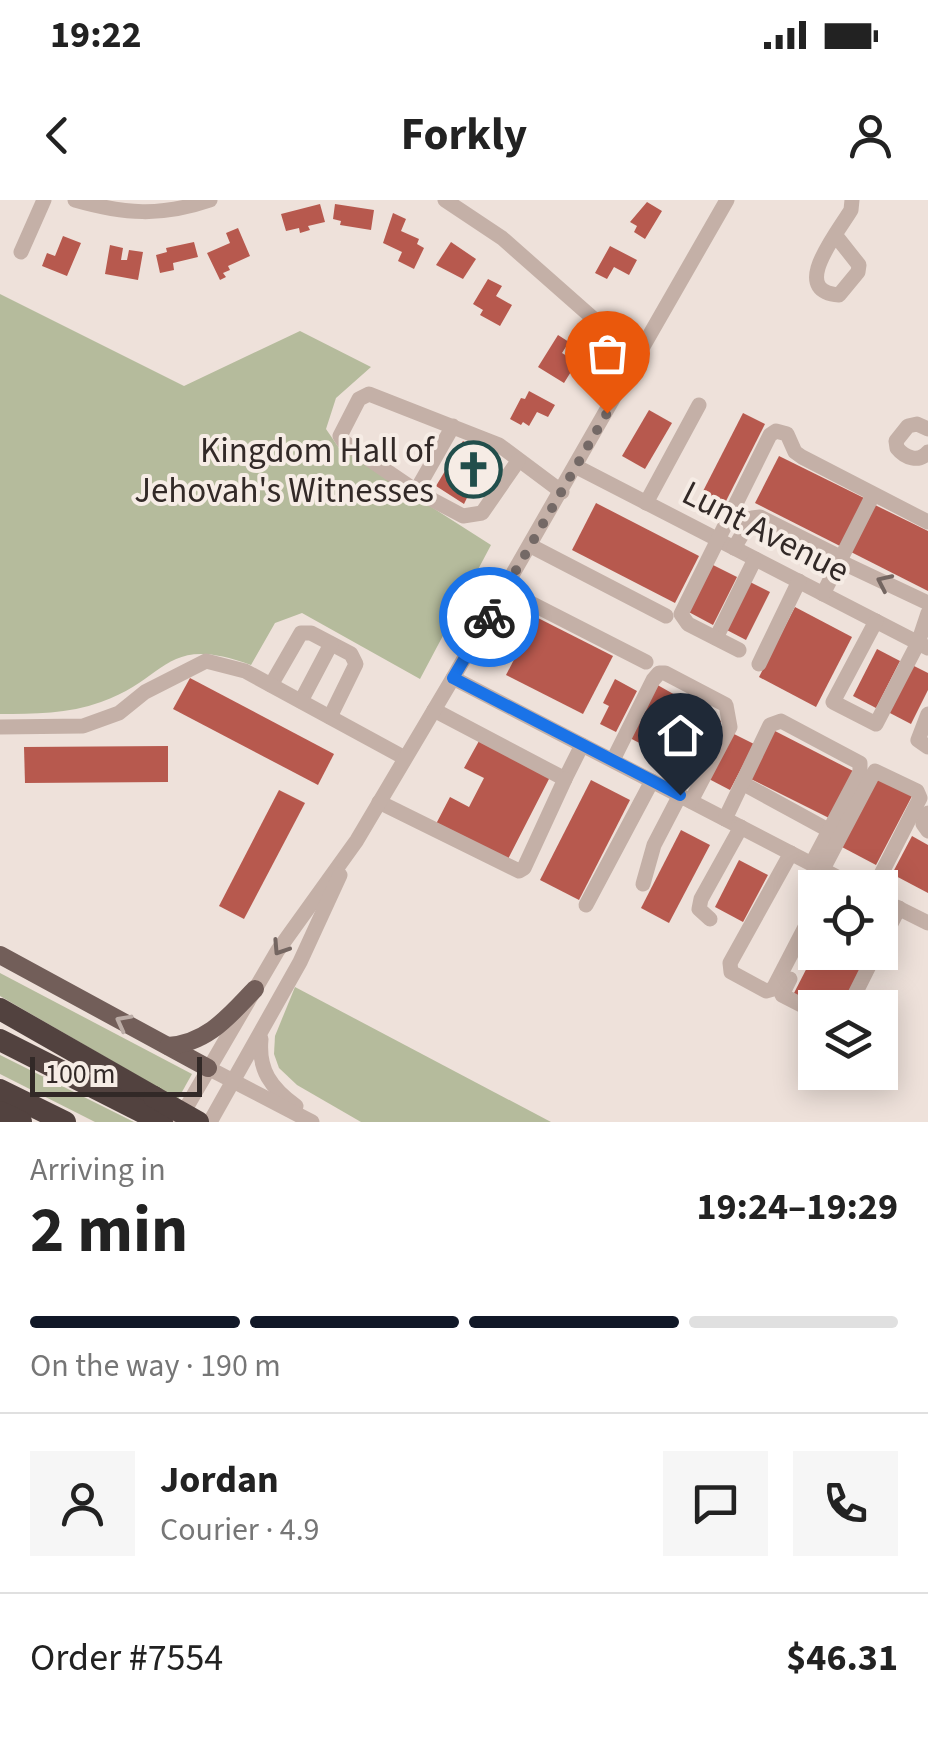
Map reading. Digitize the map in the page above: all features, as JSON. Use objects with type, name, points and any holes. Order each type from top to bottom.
[{"type":"highway","points":[[0,1009],[153,1111]]},
{"type":"highway","points":[[0,1040],[153,1111],[198,1122]]},
{"type":"highway","points":[[0,1090],[65,1122]]},
{"type":"highway","points":[[0,1112],[21,1122]]},
{"type":"main road","points":[[0,956],[208,1068]]},
{"type":"main road","points":[[168,1046],[186,1045],[220,1027],[255,989]]},
{"type":"street","points":[[21,252],[44,200]]},
{"type":"street","points":[[74,200],[117,212],[179,211],[210,200]]},
{"type":"street","points":[[446,200],[502,238],[638,358]]},
{"type":"street","points":[[178,1122],[278,950],[356,840],[434,710],[726,200]]},
{"type":"street","points":[[836,236],[858,265],[858,272],[839,296],[826,295],[817,287],[814,277],[852,200]]},
{"type":"street","points":[[518,461],[482,513],[463,516],[416,491],[340,436],[359,399],[369,394],[499,446],[562,492]]},
{"type":"street","points":[[646,503],[699,404]]},
{"type":"street","points":[[928,429],[917,424],[908,426],[896,441],[896,448],[908,458],[928,452]]},
{"type":"street","points":[[416,491],[453,426]]},
{"type":"street","points":[[739,650],[688,624],[681,614],[716,539],[776,431],[787,434],[795,452],[802,457],[928,522]]},
{"type":"street","name":"Lunt Avenue","points":[[576,468],[923,646]]},
{"type":"street","points":[[823,594],[873,495]]},
{"type":"street","points":[[734,548],[752,518],[772,521],[836,555],[839,561],[928,604]]},
{"type":"street","points":[[531,546],[666,616]]},
{"type":"street","points":[[716,638],[755,559]]},
{"type":"street","points":[[759,664],[800,581]]},
{"type":"street","points":[[505,590],[646,662]]},
{"type":"street","points":[[876,621],[833,702],[876,724],[923,646],[928,612]]},
{"type":"street","points":[[272,685],[301,634],[310,633],[354,656],[356,664],[330,717]]},
{"type":"street","points":[[300,701],[331,644]]},
{"type":"street","points":[[0,727],[83,726],[119,713],[144,692],[206,661],[245,671],[405,758]]},
{"type":"street","points":[[612,760],[659,673],[665,672],[726,705],[730,721],[654,845],[643,884]]},
{"type":"street","points":[[453,678],[791,852],[818,870]]},
{"type":"street","points":[[434,710],[565,779]]},
{"type":"street","points":[[928,714],[918,740],[928,747]]},
{"type":"street","points":[[726,819],[770,725],[781,721],[860,763],[860,772],[830,830],[827,870]]},
{"type":"street","points":[[379,802],[520,872],[582,744]]},
{"type":"street","points":[[830,870],[875,771],[918,791],[920,798],[883,870]]},
{"type":"street","points":[[586,905],[652,781]]},
{"type":"street","points":[[742,784],[830,830]]},
{"type":"street","points":[[928,814],[924,821],[928,830]]},
{"type":"street","points":[[710,920],[700,909],[701,899],[741,827]]},
{"type":"street","points":[[210,1122],[300,962],[356,840]]},
{"type":"street","points":[[791,852],[730,963],[731,972],[766,990],[773,989],[798,941]]},
{"type":"street","points":[[899,908],[928,924]]},
{"type":"street","points":[[798,962],[782,995],[798,1003]]},
{"type":"street","points":[[261,1030],[262,1069],[273,1087],[313,1122]]},
{"type":"street","points":[[208,1068],[313,1122]]},
{"type":"green space","points":[[0,294],[184,386],[300,331],[371,367],[336,398],[326,429],[339,448],[491,545],[420,679],[302,613],[275,623],[251,665],[222,656],[183,656],[123,692],[89,706],[0,714]]},
{"type":"green space","points":[[0,973],[192,1074],[178,1099],[0,996]]},
{"type":"green space","points":[[295,987],[551,1122],[361,1122],[297,1085],[279,1068],[274,1054],[275,1036]]},
{"type":"green space","points":[[0,1055],[134,1122],[95,1122],[0,1074]]},
{"type":"building","points":[[647,202],[662,211],[645,239],[634,232],[637,226],[630,222]]},
{"type":"building","points":[[320,204],[325,222],[308,226],[310,230],[300,233],[299,228],[286,231],[281,214]]},
{"type":"building","points":[[335,204],[374,210],[371,230],[340,225],[341,221],[333,219]]},
{"type":"building","points":[[393,213],[406,219],[401,231],[419,239],[417,244],[424,248],[414,269],[398,261],[402,252],[383,243]]},
{"type":"building","points":[[238,228],[250,256],[228,266],[230,270],[223,273],[226,277],[220,280],[207,253],[230,243],[226,233]]},
{"type":"building","points":[[63,236],[81,243],[67,276],[42,266],[47,253],[55,256]]},
{"type":"building","points":[[194,242],[198,257],[173,263],[174,270],[160,273],[156,255],[167,252],[166,248]]},
{"type":"building","points":[[451,242],[476,259],[463,279],[436,265]]},
{"type":"building","points":[[110,245],[123,248],[121,260],[127,260],[129,250],[143,252],[138,280],[105,274]]},
{"type":"building","points":[[610,246],[637,260],[629,275],[614,267],[607,279],[595,273]]},
{"type":"building","points":[[488,279],[502,286],[496,296],[512,305],[500,326],[480,315],[483,310],[473,304]]},
{"type":"building","points":[[558,335],[569,342],[562,353],[577,362],[564,383],[538,367]]},
{"type":"building","points":[[529,391],[555,405],[548,417],[537,412],[529,426],[510,419]]},
{"type":"building","points":[[649,410],[672,423],[645,469],[622,456]]},
{"type":"building","points":[[743,413],[765,424],[722,509],[700,497]]},
{"type":"building","name":"Kingdom Hall of Jehovah's Witnesses","points":[[463,441],[502,466],[493,483],[478,475],[464,504],[436,486]]},
{"type":"building","points":[[779,456],[864,498],[840,546],[755,503]]},
{"type":"building","points":[[596,503],[699,556],[675,603],[572,550]]},
{"type":"building","points":[[873,504],[928,531],[928,591],[849,551]]},
{"type":"building","points":[[709,563],[737,577],[713,625],[685,610]]},
{"type":"building","points":[[748,581],[770,592],[746,640],[723,628]]},
{"type":"building","points":[[795,607],[852,637],[816,707],[759,677]]},
{"type":"building","points":[[536,617],[613,656],[583,714],[506,675]]},
{"type":"building","points":[[877,649],[900,661],[876,708],[853,696]]},
{"type":"building","points":[[912,665],[928,673],[928,690],[911,724],[888,712]]},
{"type":"building","points":[[190,678],[334,754],[318,785],[173,709]]},
{"type":"building","points":[[615,679],[637,691],[616,732],[600,724],[609,706],[603,703]]},
{"type":"building","points":[[654,683],[721,721],[695,772],[626,736]]},
{"type":"building","points":[[773,730],[857,773],[833,820],[749,778]]},
{"type":"building","points":[[730,732],[754,744],[730,790],[707,778]]},
{"type":"building","points":[[479,741],[550,777],[507,861],[436,824],[450,797],[469,807],[484,778],[464,768]]},
{"type":"building","points":[[168,746],[168,782],[25,783],[24,747]]},
{"type":"building","points":[[875,777],[912,796],[876,865],[840,846]]},
{"type":"building","points":[[591,780],[630,800],[579,900],[540,880]]},
{"type":"building","points":[[279,790],[305,803],[244,919],[219,906]]},
{"type":"building","points":[[681,830],[710,845],[669,923],[641,908]]},
{"type":"building","points":[[912,836],[928,845],[928,893],[898,877],[898,870],[894,870]]},
{"type":"building","points":[[739,860],[768,875],[743,922],[715,907]]},
{"type":"building","points":[[806,970],[865,970],[854,990],[798,990],[798,998],[793,995]]},
{"type":"way so far","points":[[489,617],[607,413]]},
{"type":"place","name":"Kingdom Hall of Jehovah's Witnesses","points":[[473,470]]},
{"type":"route","points":[[489,617],[453,678],[680,795]]}]
